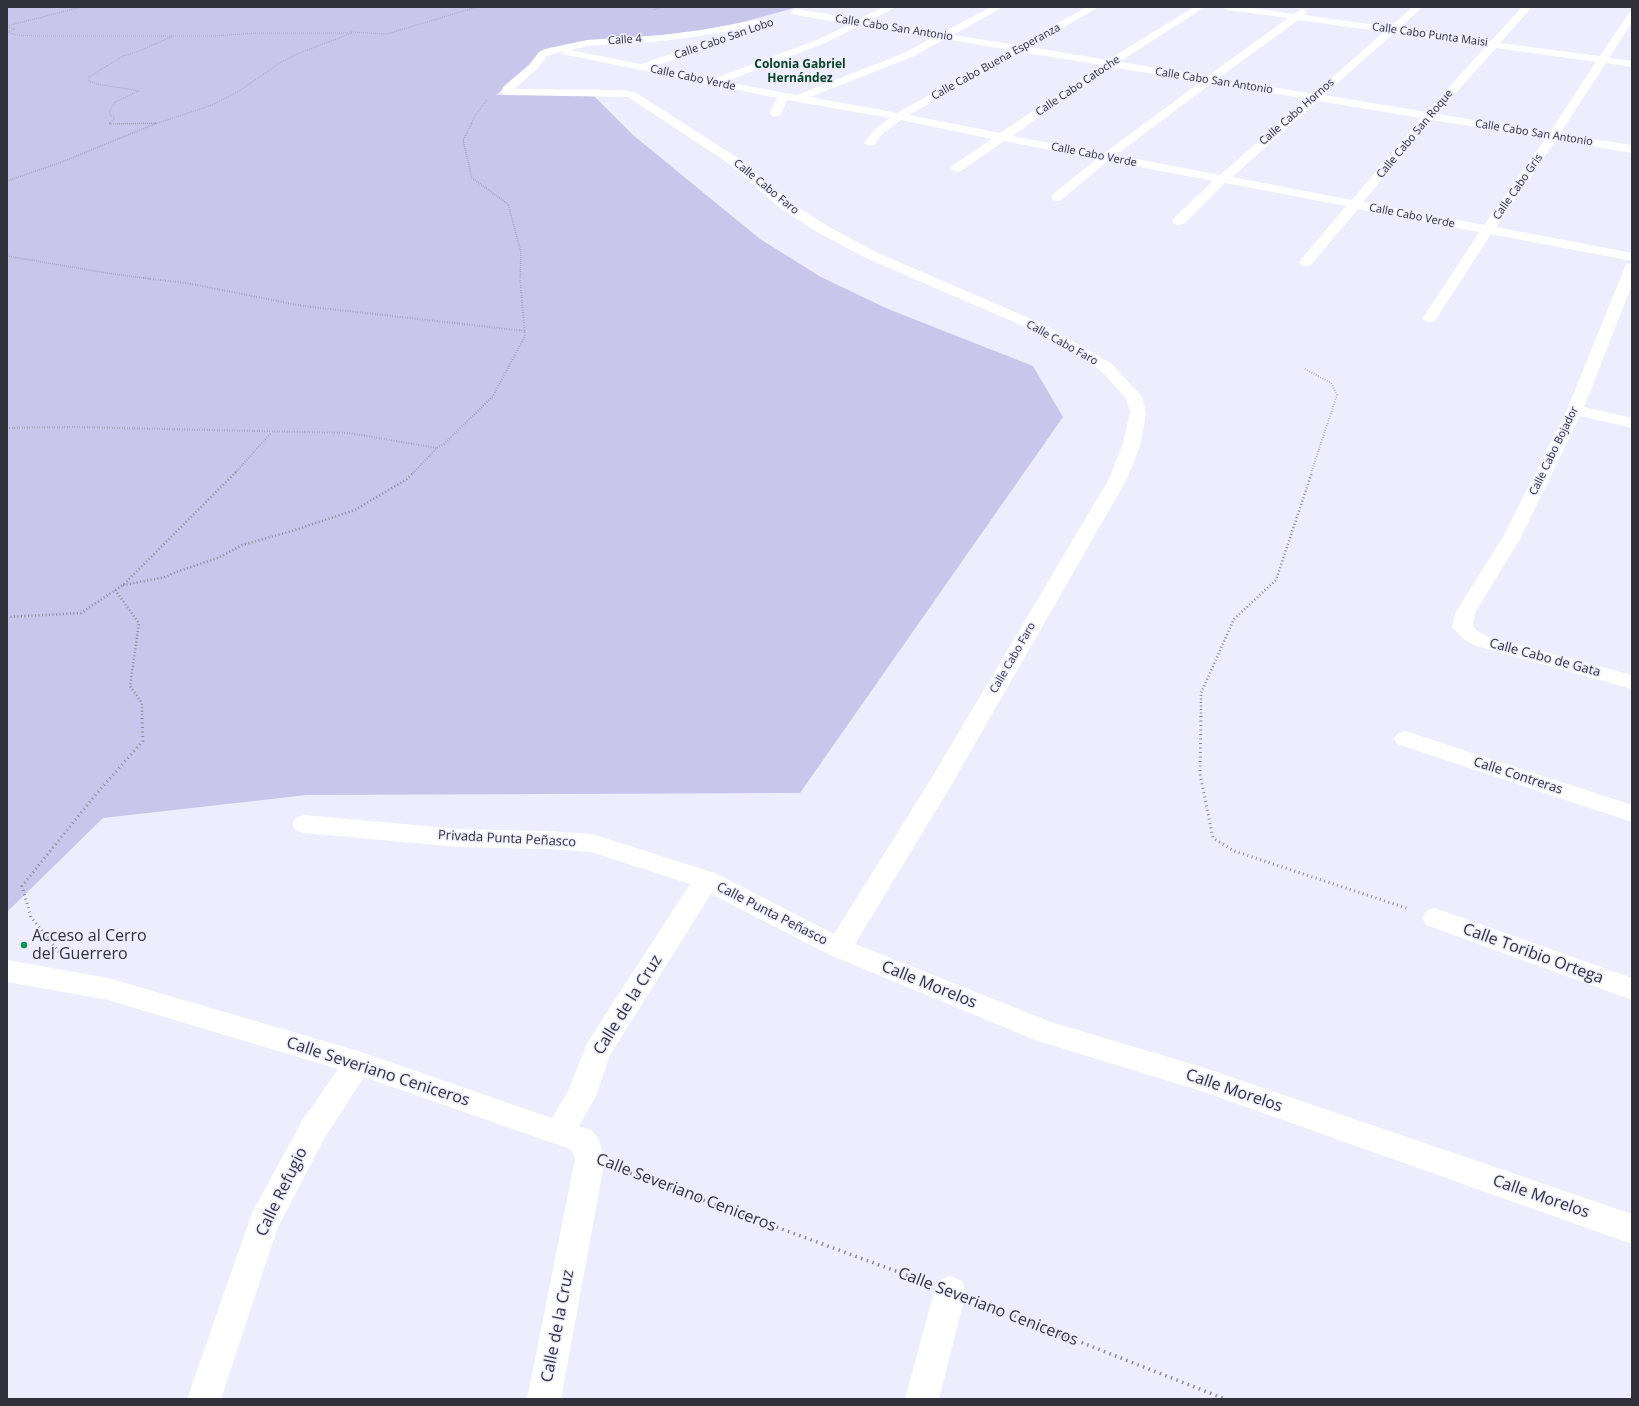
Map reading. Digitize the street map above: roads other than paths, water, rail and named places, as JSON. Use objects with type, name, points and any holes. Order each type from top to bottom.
[{"type":"street","name":"Calle Cabo San Antonio","points":[[807,7],[793,13],[862,22],[1313,98],[1632,149]]},
{"type":"street","points":[[715,82],[822,41],[891,7]]},
{"type":"street","points":[[797,98],[908,55],[998,7]]},
{"type":"street","name":"Calle Cabo Buena Esperanza","points":[[870,143],[878,132],[898,117],[1094,7]]},
{"type":"street","name":"Calle Cabo Catoche","points":[[957,168],[1109,64],[1200,7]]},
{"type":"street","name":"Calle Cabo Punta Maisi","points":[[1227,7],[1632,64]]},
{"type":"street","points":[[1057,197],[1106,157],[1309,7]]},
{"type":"street","name":"Calle Cabo Hornos","points":[[1179,221],[1221,180],[1418,7]]},
{"type":"street","name":"Calle Cabo San Roque","points":[[1306,262],[1429,116],[1527,7]]},
{"type":"street","name":"Calle Cabo Gris","points":[[1430,318],[1487,230],[1553,136],[1632,15]]},
{"type":"street","name":"Calle 4","points":[[506,91],[533,67],[543,54],[556,49],[588,43],[662,38],[770,22]]},
{"type":"street","name":"Calle Cabo San Lobo","points":[[640,68],[770,22]]},
{"type":"street","name":"Calle Cabo Verde","points":[[556,49],[640,68],[783,96],[867,110],[1221,180],[1632,257]]},
{"type":"street","name":"Calle Cabo Faro","points":[[506,91],[621,92],[631,94],[732,160],[785,205],[824,230],[872,256],[1040,328],[1106,367],[1134,397],[1138,412],[1132,443],[1118,479],[937,789],[839,948]]},
{"type":"street","points":[[775,114],[783,96]]},
{"type":"street","name":"Calle Cabo Bojador","points":[[1462,627],[1465,613],[1512,537],[1575,410],[1632,267]]},
{"type":"street","points":[[1575,410],[1632,423]]},
{"type":"street","name":"Calle Cabo de Gata","points":[[1462,627],[1472,636],[1484,642],[1632,682]]},
{"type":"street","name":"Calle Contreras","points":[[1405,738],[1632,814]]},
{"type":"street","name":"Privada Punta Peñasco","points":[[304,824],[459,838],[548,840],[592,843],[706,880]]},
{"type":"street","name":"Calle Punta Peñasco","points":[[706,880],[839,948]]},
{"type":"street","name":"Calle de la Cruz","points":[[559,1133],[581,1096],[597,1051],[706,880]]},
{"type":"street","name":"Calle Toribio Ortega","points":[[1435,918],[1632,989]]},
{"type":"street","name":"Calle Morelos","points":[[839,948],[1045,1032],[1205,1080],[1632,1229]]},
{"type":"street","name":"Calle Severiano Ceniceros","points":[[7,970],[97,987],[358,1063],[580,1139],[587,1147],[590,1159]]},
{"type":"street","name":"Calle Refugio","points":[[204,1399],[263,1223],[313,1130],[358,1063]]},
{"type":"street","name":"Calle de la Cruz","points":[[544,1399],[590,1159]]},
{"type":"street","points":[[922,1399],[950,1292]]},
{"type":"place","name":"Acceso al Cerro del Guerrero","points":[[24,945]]},
{"type":"district","name":"Colonia Gabriel Hernández","points":[[800,72]]}]
